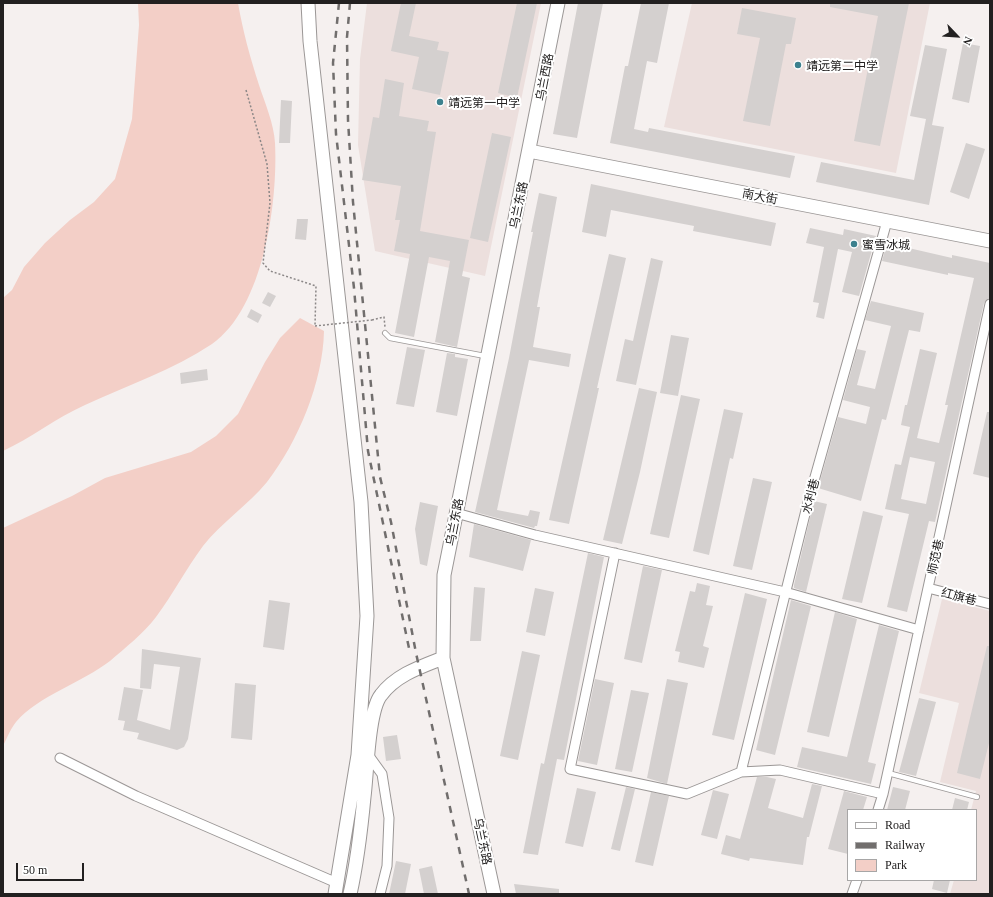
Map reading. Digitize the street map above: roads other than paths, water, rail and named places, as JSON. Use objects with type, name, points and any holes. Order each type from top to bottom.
[{"type":"main road","points":[[308,3],[310,41],[361,502],[367,616],[358,755],[336,888]]},
{"type":"main road","name":"乌兰西路","points":[[529,152],[558,3]]},
{"type":"main road","name":"南大街","points":[[529,152],[990,241]]},
{"type":"main road","name":"乌兰东路","points":[[494,894],[443,658],[444,575],[529,152]]},
{"type":"main road","points":[[350,894],[374,714],[380,696],[393,682],[416,668],[443,658]]},
{"type":"street","name":"水利巷","points":[[741,772],[808,502],[887,221]]},
{"type":"street","name":"师范巷","points":[[878,809],[888,773],[990,304]]},
{"type":"street","points":[[456,513],[535,535],[785,592],[919,630]]},
{"type":"street","points":[[615,553],[570,770],[687,794],[741,772],[780,770],[883,794]]},
{"type":"street","name":"红旗巷","points":[[928,588],[990,604]]},
{"type":"street","points":[[369,756],[382,774],[389,818],[387,866],[380,894]]},
{"type":"street","points":[[60,758],[136,796],[336,888]]},
{"type":"street","points":[[852,894],[857,881]]},
{"type":"lane","points":[[385,333],[390,338],[487,357]]},
{"type":"lane","points":[[888,773],[977,797]]},
{"type":"railway","points":[[339,3],[333,63],[336,134],[354,288],[368,451],[410,653]]},
{"type":"railway","points":[[350,3],[347,37],[348,120],[353,202],[380,477],[391,522],[416,653],[469,894]]},
{"type":"place","name":"靖远第二中学","points":[[798,65]]},
{"type":"place","name":"靖远第一中学","points":[[440,102]]},
{"type":"place","name":"蜜雪冰城","points":[[854,244]]}]
